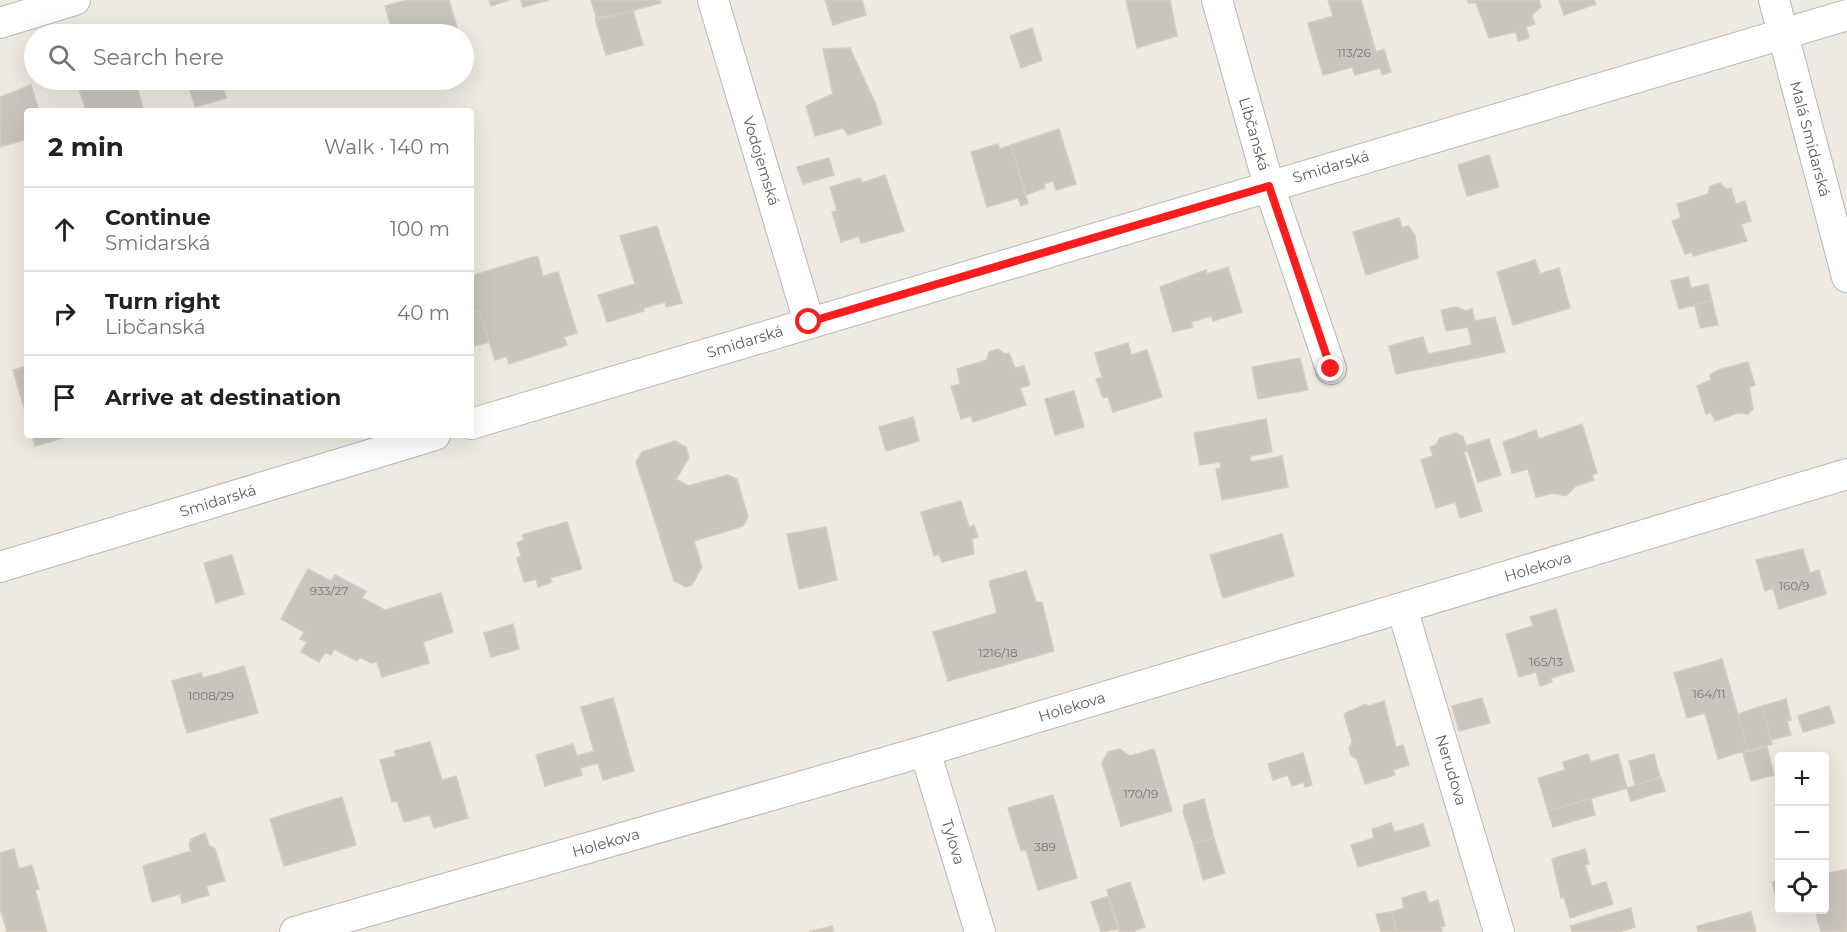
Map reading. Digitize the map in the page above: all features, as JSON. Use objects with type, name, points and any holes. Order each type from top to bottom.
[{"type":"street","points":[[0,22],[75,0]]},
{"type":"street","name":"Vodojemská","points":[[713,0],[809,322]]},
{"type":"street","name":"Libčanská","points":[[1217,0],[1269,186],[1331,369]]},
{"type":"street","name":"Malá Smidarská","points":[[1774,0],[1847,277]]},
{"type":"street","name":"Smidarská","points":[[474,423],[1847,15]]},
{"type":"street","name":"Smidarská","points":[[0,567],[425,438]]},
{"type":"street","name":"Holekova","points":[[295,932],[925,751],[1847,474]]},
{"type":"street","name":"Nerudova","points":[[1402,608],[1499,932]]},
{"type":"street","name":"Tylova","points":[[925,751],[980,932]]},
{"type":"building","points":[[407,0],[449,0],[456,24],[390,24],[385,6]]},
{"type":"building","points":[[489,0],[509,0],[491,6]]},
{"type":"building","points":[[521,0],[549,0],[523,7]]},
{"type":"building","points":[[591,0],[660,0],[661,3],[597,20]]},
{"type":"building","points":[[825,0],[862,0],[866,15],[833,25]]},
{"type":"building","points":[[1126,0],[1170,0],[1177,36],[1137,48]]},
{"type":"building","points":[[1328,0],[1361,0],[1376,52],[1384,49],[1391,72],[1382,75],[1380,68],[1355,75],[1352,67],[1323,75],[1308,23],[1333,16]]},
{"type":"building","points":[[1468,0],[1539,0],[1541,7],[1532,15],[1535,24],[1526,27],[1529,38],[1518,41],[1516,32],[1489,38],[1476,3],[1468,3]]},
{"type":"building","points":[[1559,0],[1594,0],[1596,4],[1564,15]]},
{"type":"building","points":[[633,11],[643,45],[606,55],[595,18]]},
{"type":"building","points":[[1032,28],[1042,60],[1021,68],[1010,36]]},
{"type":"building","points":[[850,48],[876,105],[882,124],[848,135],[843,128],[815,136],[806,106],[833,94],[823,49]]},
{"type":"building","points":[[24,88],[24,90],[33,90],[38,108],[24,108],[24,140],[0,147],[0,97]]},
{"type":"building","points":[[79,90],[138,90],[143,108],[85,108]]},
{"type":"building","points":[[190,90],[223,90],[226,98],[195,107]]},
{"type":"building","points":[[1059,129],[1076,184],[1056,190],[1053,181],[1044,184],[1045,188],[1026,195],[1011,145]]},
{"type":"building","points":[[998,144],[1000,149],[1011,145],[1028,203],[1021,206],[1018,198],[987,207],[971,152]]},
{"type":"building","points":[[1489,155],[1499,187],[1467,196],[1458,165]]},
{"type":"building","points":[[829,158],[834,175],[803,184],[797,167]]},
{"type":"building","points":[[885,175],[904,231],[861,243],[859,236],[841,242],[832,212],[837,211],[830,187],[860,178],[862,183]]},
{"type":"building","points":[[1720,183],[1726,189],[1731,188],[1736,204],[1745,201],[1751,221],[1741,224],[1747,241],[1693,256],[1692,252],[1685,254],[1672,221],[1681,218],[1677,204],[1708,194],[1710,186]]},
{"type":"building","points":[[1399,218],[1402,228],[1408,226],[1415,235],[1418,258],[1366,275],[1353,232]]},
{"type":"building","points":[[657,226],[682,303],[666,307],[665,302],[607,322],[598,295],[635,284],[620,236]]},
{"type":"building","points":[[538,257],[543,276],[558,272],[577,333],[564,337],[567,345],[509,364],[507,356],[495,360],[479,311],[474,312],[474,275]]},
{"type":"building","points":[[1535,260],[1540,274],[1559,268],[1570,308],[1513,325],[1497,272]]},
{"type":"building","points":[[1228,267],[1242,312],[1213,321],[1211,316],[1191,322],[1193,327],[1173,332],[1160,287],[1206,270],[1207,274]]},
{"type":"building","points":[[1688,277],[1691,288],[1708,284],[1712,301],[1679,309],[1671,281]]},
{"type":"building","points":[[1712,301],[1718,325],[1700,328],[1695,305]]},
{"type":"building","points":[[1456,307],[1466,311],[1472,309],[1475,321],[1495,317],[1505,352],[1396,374],[1389,346],[1423,337],[1428,354],[1472,345],[1468,327],[1446,331],[1441,310]]},
{"type":"building","points":[[479,311],[489,342],[474,346],[474,312]]},
{"type":"building","points":[[1128,343],[1131,355],[1147,350],[1162,397],[1113,412],[1108,397],[1103,398],[1096,379],[1102,377],[1095,353]]},
{"type":"building","points":[[998,349],[1005,354],[1009,353],[1015,368],[1024,366],[1030,385],[1020,388],[1026,405],[973,422],[971,416],[961,419],[951,386],[960,384],[957,369],[987,360],[989,352]]},
{"type":"building","points":[[1300,358],[1308,390],[1258,399],[1252,367]]},
{"type":"building","points":[[1748,362],[1755,385],[1749,387],[1753,409],[1748,414],[1738,413],[1715,421],[1711,412],[1706,414],[1697,386],[1711,380],[1710,375],[1718,370]]},
{"type":"building","points":[[24,367],[24,408],[13,370]]},
{"type":"building","points":[[1074,391],[1084,427],[1055,435],[1045,399]]},
{"type":"building","points":[[913,417],[919,441],[886,451],[879,427]]},
{"type":"building","points":[[1266,419],[1272,452],[1250,456],[1251,462],[1282,456],[1288,487],[1222,500],[1216,469],[1221,468],[1220,462],[1200,465],[1194,433]]},
{"type":"building","points":[[1582,424],[1597,473],[1592,475],[1594,480],[1576,486],[1566,496],[1553,493],[1536,497],[1528,469],[1512,473],[1503,442],[1536,430],[1539,439]]},
{"type":"building","points":[[1456,433],[1463,437],[1468,451],[1464,452],[1482,511],[1460,518],[1455,502],[1436,508],[1421,460],[1433,456],[1430,447],[1436,445],[1440,438]]},
{"type":"building","points":[[33,438],[63,438],[35,446]]},
{"type":"building","points":[[1489,439],[1501,475],[1478,482],[1466,446]]},
{"type":"building","points":[[675,441],[686,447],[689,458],[676,479],[688,486],[728,475],[737,479],[748,517],[743,526],[694,541],[702,567],[692,585],[686,587],[674,581],[636,462],[642,452]]},
{"type":"building","points":[[961,501],[969,527],[974,525],[978,537],[972,539],[974,554],[942,562],[939,554],[934,556],[921,512]]},
{"type":"building","points":[[567,522],[582,569],[550,578],[552,582],[538,587],[536,579],[524,582],[517,558],[521,556],[517,543],[524,540],[522,535]]},
{"type":"building","points":[[826,527],[837,580],[799,589],[787,534]]},
{"type":"building","points":[[1282,534],[1294,576],[1223,598],[1210,555]]},
{"type":"building","points":[[1803,549],[1810,573],[1819,570],[1826,594],[1779,609],[1773,588],[1765,591],[1756,560]]},
{"type":"building","points":[[232,555],[244,594],[216,603],[204,563]]},
{"type":"building","points":[[308,569],[331,581],[335,575],[366,591],[362,598],[385,610],[441,593],[453,632],[423,642],[429,663],[382,677],[377,662],[371,663],[360,657],[357,661],[334,649],[331,655],[325,652],[319,662],[301,652],[307,642],[300,639],[304,632],[281,619]]},
{"type":"building","points":[[1026,571],[1036,602],[1042,602],[1054,651],[948,681],[933,632],[997,613],[989,581]]},
{"type":"building","points":[[1556,609],[1574,671],[1551,678],[1552,682],[1540,686],[1536,672],[1519,677],[1506,634],[1533,626],[1530,617]]},
{"type":"building","points":[[513,624],[519,649],[491,657],[484,633]]},
{"type":"building","points":[[1722,659],[1748,750],[1718,759],[1705,713],[1687,718],[1674,673]]},
{"type":"building","points":[[244,666],[258,713],[187,733],[172,681],[201,673],[203,678]]},
{"type":"building","points":[[613,698],[634,771],[603,780],[598,763],[580,768],[582,775],[545,786],[536,755],[573,744],[577,756],[594,751],[581,707]]},
{"type":"building","points":[[1482,698],[1490,723],[1459,731],[1452,706]]},
{"type":"building","points":[[1786,699],[1791,720],[1787,721],[1791,735],[1771,740],[1762,706]]},
{"type":"building","points":[[1384,701],[1396,747],[1403,745],[1409,765],[1393,770],[1395,775],[1365,784],[1357,759],[1351,756],[1349,748],[1352,742],[1344,714],[1365,704],[1369,706]]},
{"type":"building","points":[[1762,706],[1772,744],[1748,750],[1738,714]]},
{"type":"building","points":[[1829,706],[1835,723],[1803,732],[1798,716]]},
{"type":"building","points":[[430,742],[442,780],[456,776],[468,818],[434,828],[430,815],[404,822],[397,801],[392,802],[380,760],[396,756],[394,751]]},
{"type":"building","points":[[1767,747],[1774,775],[1751,781],[1743,753]]},
{"type":"building","points":[[1120,749],[1130,756],[1154,749],[1172,811],[1121,826],[1102,763],[1108,752]]},
{"type":"building","points":[[1303,753],[1312,785],[1305,787],[1304,782],[1292,786],[1288,775],[1273,780],[1268,764]]},
{"type":"building","points":[[1588,754],[1591,762],[1618,754],[1627,788],[1548,811],[1538,778],[1565,770],[1563,762]]},
{"type":"building","points":[[1654,754],[1660,778],[1635,785],[1629,761]]},
{"type":"building","points":[[1661,777],[1665,791],[1631,801],[1627,788]]},
{"type":"building","points":[[1053,795],[1077,878],[1038,890],[1026,850],[1021,851],[1008,808]]},
{"type":"building","points":[[342,797],[356,845],[284,866],[270,819]]},
{"type":"building","points":[[1591,798],[1595,815],[1553,827],[1548,811]]},
{"type":"building","points":[[1204,799],[1214,838],[1193,843],[1183,812],[1184,805]]},
{"type":"building","points":[[1391,823],[1394,832],[1423,824],[1430,846],[1358,867],[1351,845],[1374,838],[1372,829]]},
{"type":"building","points":[[205,833],[209,845],[215,849],[225,881],[206,886],[209,895],[182,903],[180,894],[152,902],[143,866],[191,851],[189,845],[191,839]]},
{"type":"building","points":[[1214,838],[1225,873],[1203,880],[1193,843]]},
{"type":"building","points":[[14,849],[19,869],[32,865],[39,889],[35,890],[47,932],[7,932],[0,908],[0,853]]},
{"type":"building","points":[[1585,849],[1589,864],[1585,865],[1592,886],[1606,882],[1613,904],[1570,918],[1564,897],[1561,898],[1552,859]]},
{"type":"building","points":[[1847,869],[1847,932],[1821,932],[1816,914],[1829,914],[1829,873]]},
{"type":"building","points":[[1130,882],[1145,927],[1132,932],[1119,932],[1107,890]]},
{"type":"building","points":[[1425,891],[1429,903],[1438,900],[1445,926],[1441,927],[1442,932],[1397,932],[1391,912],[1404,908],[1402,898]]},
{"type":"building","points":[[1109,896],[1119,929],[1101,932],[1091,902]]},
{"type":"building","points":[[1631,908],[1635,927],[1619,932],[1572,932],[1570,926]]},
{"type":"building","points":[[1391,912],[1397,932],[1381,932],[1376,914]]},
{"type":"building","points":[[1751,912],[1756,932],[1698,932],[1697,926]]},
{"type":"building","points":[[832,926],[834,932],[809,932]]},
{"type":"route","points":[[809,322],[1269,186],[1331,369]]}]
